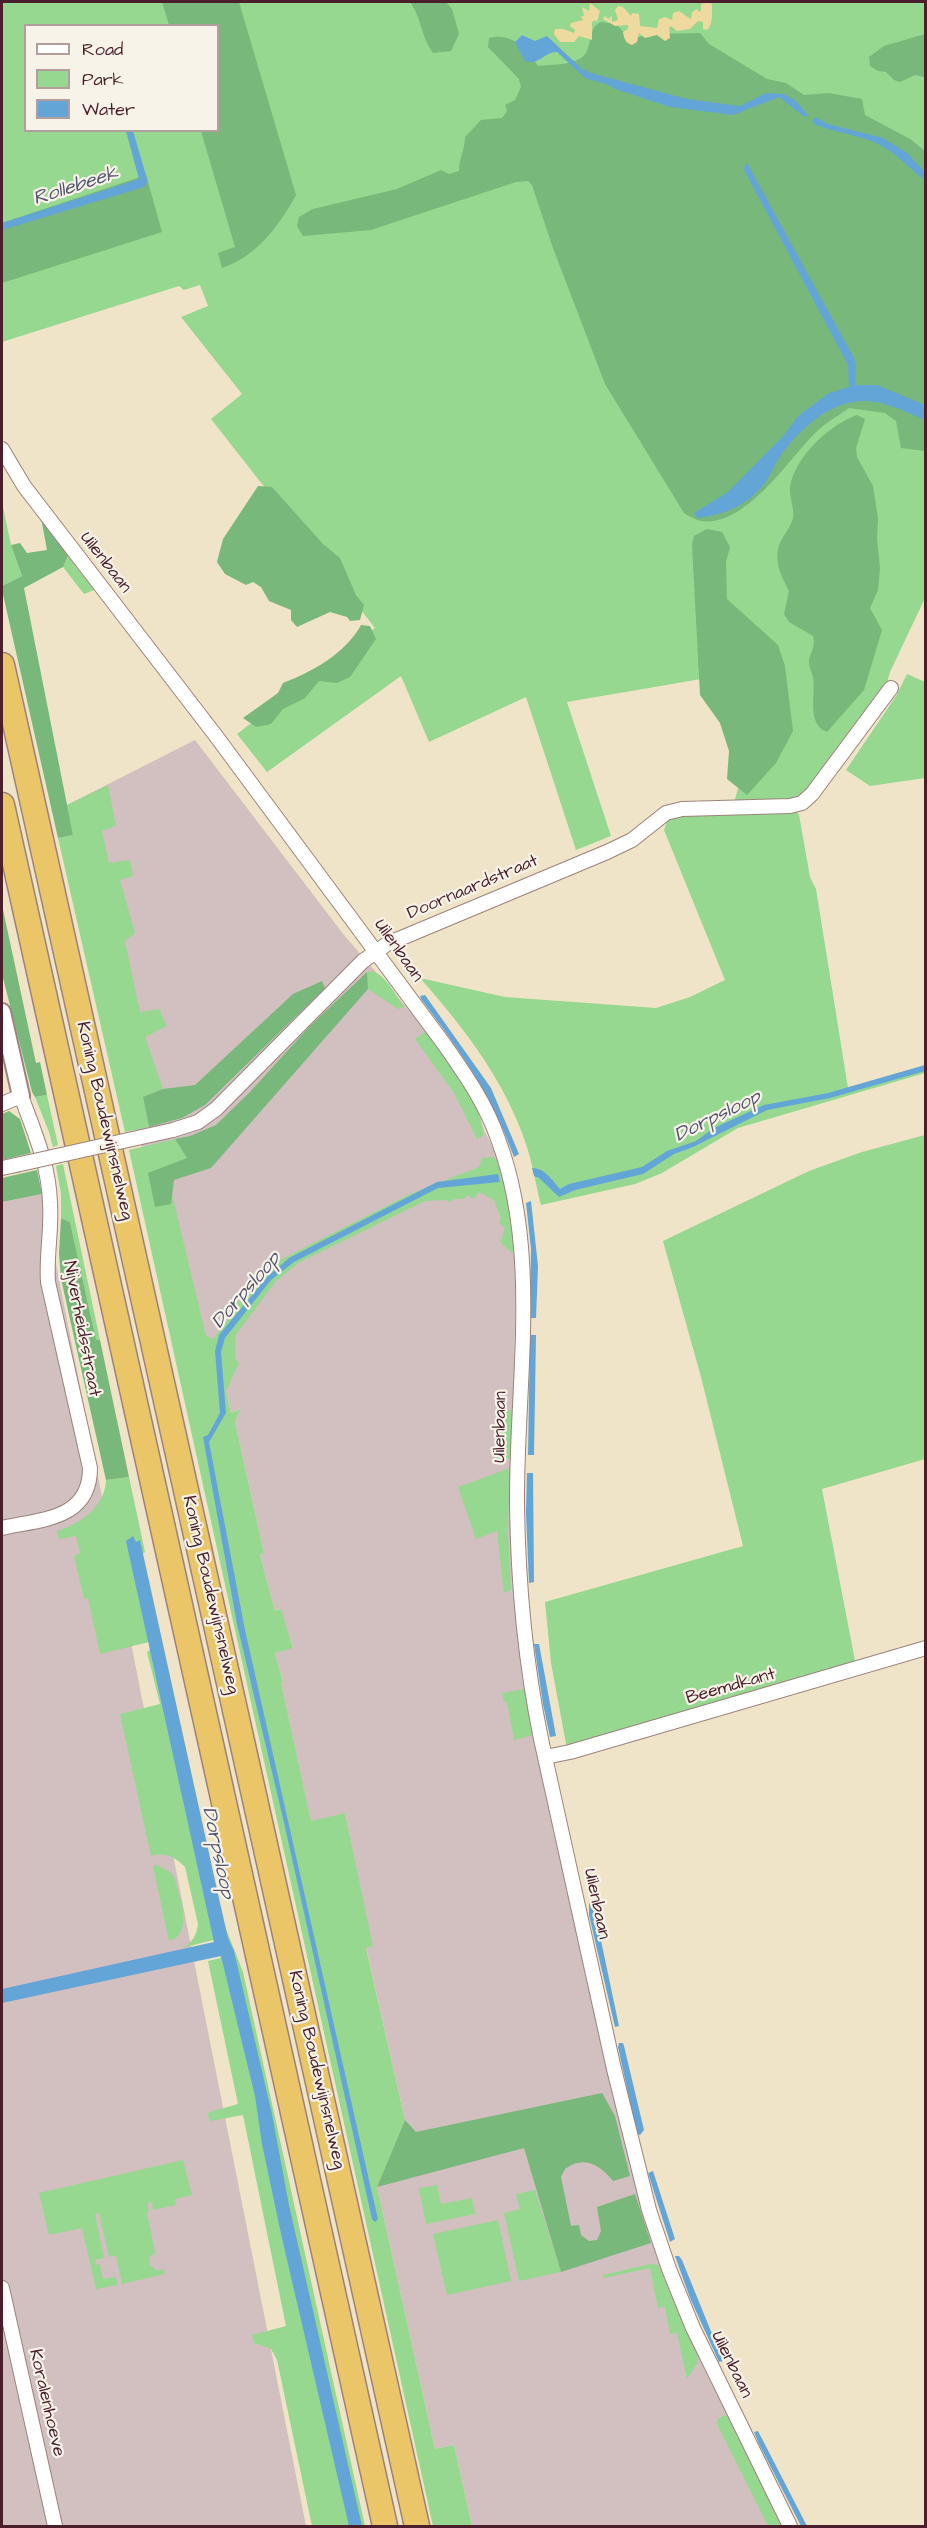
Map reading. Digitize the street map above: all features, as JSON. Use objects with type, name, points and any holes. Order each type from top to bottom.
[{"type":"highway","name":"Koning Boudewijnsnelweg","points":[[2,664],[417,2526]]},
{"type":"highway","name":"Koning Boudewijnsnelweg","points":[[2,805],[385,2526]]},
{"type":"street","name":"Uilenbaan","points":[[2,449],[24,486],[216,736],[470,1081],[498,1138],[512,1183],[520,1220],[523,1274],[517,1502],[520,1594],[532,1692],[545,1757],[614,2069],[649,2210],[669,2269],[693,2328],[790,2526]]},
{"type":"street","name":"Doornaardstraat","points":[[2,1168],[173,1130],[198,1122],[216,1108],[363,961],[375,952],[391,942],[622,845],[666,813],[682,809],[782,807],[802,803],[812,794],[891,688]]},
{"type":"street","name":"Nijverheidsstraat","points":[[2,1012],[21,1096],[41,1150],[49,1191],[51,1206],[46,1258],[48,1282],[90,1468],[90,1480],[85,1494],[66,1513],[2,1528]]},
{"type":"street","points":[[2,1104],[21,1096]]},
{"type":"street","name":"Beemdkant","points":[[545,1757],[604,1742],[926,1648]]},
{"type":"street","name":"Koralenhoeve","points":[[2,2288],[55,2526]]},
{"type":"shaded area","points":[[195,740],[344,935],[426,1030],[457,1072],[498,1159],[516,1248],[514,1596],[523,1682],[536,1746],[614,2096],[669,2285],[702,2365],[783,2526],[472,2526],[454,2445],[435,2449],[377,2187],[405,2120],[366,1947],[372,1946],[345,1813],[311,1822],[281,1682],[283,1681],[275,1653],[293,1647],[280,1609],[275,1611],[260,1555],[264,1553],[235,1422],[239,1409],[231,1413],[226,1391],[201,1388],[142,1147],[130,1119],[67,805]]},
{"type":"shaded area","points":[[42,1194],[306,2526],[2,2526],[2,1202]]},
{"type":"green space","points":[[2,2],[925,2],[925,598],[890,672],[886,686],[811,790],[791,799],[734,803],[746,759],[701,679],[567,702],[611,836],[576,850],[526,697],[429,742],[401,676],[267,772],[237,734],[375,628],[211,419],[242,394],[181,317],[208,306],[200,285],[184,290],[179,286],[2,342]]},
{"type":"green space","points":[[162,2],[239,2],[296,195],[266,239],[246,256],[222,268],[218,253],[235,247],[201,132],[219,132],[219,24],[169,24]]},
{"type":"green space","points":[[410,2],[446,2],[452,9],[459,34],[451,51],[433,53]]},
{"type":"green space","points":[[601,22],[616,24],[630,39],[651,34],[700,33],[709,44],[767,79],[786,83],[804,95],[829,93],[862,99],[865,115],[910,139],[925,151],[925,451],[901,448],[896,421],[885,413],[849,408],[815,433],[750,503],[734,514],[718,520],[701,521],[692,518],[684,513],[605,384],[553,248],[532,185],[528,181],[516,182],[371,230],[303,236],[297,226],[299,217],[313,209],[397,189],[441,170],[449,174],[459,171],[465,137],[481,120],[502,118],[507,111],[505,105],[515,100],[521,87],[519,79],[488,47],[489,38],[504,37],[518,43],[538,66],[565,64],[576,61],[585,54],[593,29]]},
{"type":"green space","points":[[925,34],[925,84],[924,77],[915,75],[900,82],[894,80],[886,72],[878,71],[870,66],[869,57],[884,46]]},
{"type":"green space","points":[[146,175],[162,232],[2,283],[2,223]]},
{"type":"green space","points":[[857,415],[865,419],[856,448],[857,457],[873,486],[878,519],[880,568],[878,590],[870,608],[882,630],[864,690],[827,732],[820,728],[814,716],[814,684],[809,667],[814,645],[813,636],[789,622],[784,614],[789,591],[781,573],[777,555],[780,543],[793,518],[790,486],[795,471],[817,441],[836,426]]},
{"type":"green space","points":[[258,486],[272,487],[323,544],[340,558],[356,595],[364,605],[360,620],[350,621],[347,617],[330,612],[297,627],[291,620],[291,610],[269,601],[261,587],[253,582],[246,585],[225,574],[217,562],[223,539]]},
{"type":"green space","points":[[2,502],[11,545],[22,576],[2,586]]},
{"type":"green space","points":[[41,518],[68,556],[63,567],[24,588],[73,835],[58,838],[2,590],[2,586],[22,576],[11,545],[20,543],[27,553],[47,550]]},
{"type":"green space","points":[[707,529],[722,532],[730,547],[726,562],[727,599],[778,645],[785,666],[793,731],[776,763],[747,795],[727,779],[729,751],[720,723],[700,695],[692,545],[694,536]]},
{"type":"green space","points":[[68,556],[94,590],[84,594],[63,567]]},
{"type":"green space","points":[[361,625],[370,626],[376,639],[350,677],[337,683],[319,681],[305,698],[283,709],[271,724],[256,727],[243,718],[278,693],[283,683],[316,667],[337,653],[355,635]]},
{"type":"green space","points":[[907,674],[925,682],[925,778],[870,786],[846,770],[898,693],[891,688],[898,692]]},
{"type":"green space","points":[[108,785],[116,826],[102,831],[109,863],[130,860],[133,876],[120,880],[135,933],[125,941],[140,1012],[159,1009],[167,1026],[145,1037],[163,1089],[143,1097],[149,1127],[125,1132],[58,838],[73,835],[67,805]]},
{"type":"green space","points":[[796,811],[799,815],[810,877],[816,889],[848,1088],[925,1066],[925,1073],[738,1128],[662,1173],[635,1184],[541,1205],[527,1147],[508,1100],[468,1037],[420,978],[505,997],[656,1008],[690,997],[725,980],[664,830],[669,815]]},
{"type":"green space","points":[[2,905],[36,1063],[40,1062],[47,1095],[35,1097],[32,1092],[2,974]]},
{"type":"green space","points":[[372,971],[386,981],[404,1007],[398,1009],[368,989],[367,972]]},
{"type":"green space","points":[[367,972],[368,989],[211,1168],[174,1180],[171,1204],[155,1207],[148,1173],[187,1158],[175,1139],[190,1136],[216,1125],[250,1092],[309,1027]]},
{"type":"green space","points":[[322,981],[325,988],[205,1105],[182,1118],[149,1127],[143,1097],[163,1089],[195,1085],[293,994]]},
{"type":"green space","points":[[425,1032],[452,1067],[471,1097],[482,1125],[483,1136],[477,1139],[454,1093],[415,1039]]},
{"type":"green space","points":[[47,1095],[58,1145],[53,1147],[35,1097]]},
{"type":"green space","points":[[9,1111],[20,1119],[31,1153],[2,1160],[2,1114]]},
{"type":"green space","points":[[925,1135],[925,1459],[822,1489],[856,1666],[567,1749],[551,1663],[545,1602],[743,1546],[701,1377],[663,1241],[809,1171],[862,1152]]},
{"type":"green space","points":[[175,1139],[187,1158],[148,1174],[171,1204],[172,1194],[206,1336],[213,1339],[235,1310],[234,1305],[253,1291],[280,1260],[410,1194],[479,1167],[482,1158],[494,1157],[506,1187],[515,1249],[512,1253],[500,1242],[505,1229],[499,1222],[501,1218],[494,1200],[479,1192],[474,1199],[467,1195],[464,1199],[454,1199],[451,1202],[425,1201],[300,1262],[276,1281],[235,1336],[235,1359],[239,1363],[226,1391],[231,1413],[240,1409],[235,1422],[264,1553],[260,1555],[275,1611],[281,1609],[293,1648],[275,1653],[311,1821],[345,1813],[373,1946],[366,1948],[405,2120],[377,2187],[435,2449],[454,2445],[472,2526],[433,2526],[129,1150]]},
{"type":"green space","points":[[63,1164],[100,1340],[96,1341],[70,1222],[61,1218],[61,1194],[56,1166]]},
{"type":"green space","points":[[37,1170],[42,1194],[2,1202],[2,1178]]},
{"type":"green space","points":[[61,1218],[70,1222],[96,1340],[100,1340],[129,1477],[106,1480],[61,1279],[59,1254]]},
{"type":"green space","points":[[513,1410],[512,1457],[498,1462],[498,1412]]},
{"type":"green space","points":[[510,1468],[508,1531],[511,1590],[504,1593],[497,1531],[476,1539],[458,1487]]},
{"type":"green space","points":[[129,1477],[145,1552],[142,1554],[224,1924],[243,1972],[365,2526],[312,2526],[277,2360],[271,2349],[254,2343],[252,2335],[286,2326],[243,2115],[210,2121],[207,2113],[238,2104],[208,1961],[221,1958],[213,1940],[182,1948],[193,1938],[198,1924],[185,1867],[169,1856],[161,1854],[151,1856],[120,1714],[160,1704],[147,1652],[151,1649],[149,1642],[100,1654],[88,1598],[84,1599],[74,1556],[80,1553],[76,1536],[59,1539],[57,1531],[74,1524],[90,1513],[105,1490],[106,1480]]},
{"type":"green space","points":[[524,1689],[533,1735],[514,1740],[507,1702],[504,1702],[502,1693]]},
{"type":"green space","points":[[157,1865],[174,1877],[183,1913],[181,1930],[177,1937],[169,1941],[153,1866]]},
{"type":"green space","points":[[602,2093],[615,2116],[630,2176],[613,2181],[603,2170],[585,2162],[565,2169],[561,2177],[571,2226],[579,2225],[581,2235],[589,2241],[597,2240],[601,2231],[597,2207],[635,2194],[651,2243],[561,2272],[524,2148],[377,2187],[405,2120],[416,2132]]},
{"type":"green space","points":[[183,2160],[192,2195],[175,2199],[176,2205],[153,2210],[152,2202],[147,2203],[155,2253],[149,2257],[150,2265],[157,2271],[164,2269],[165,2274],[122,2284],[116,2255],[109,2257],[99,2213],[95,2214],[104,2258],[95,2260],[96,2265],[100,2264],[103,2279],[116,2277],[118,2285],[96,2289],[82,2228],[49,2235],[39,2193]]},
{"type":"green space","points":[[437,2185],[441,2204],[472,2198],[475,2214],[426,2224],[419,2188]]},
{"type":"green space","points":[[535,2190],[561,2272],[519,2281],[504,2213],[520,2209],[516,2194]]},
{"type":"green space","points":[[498,2220],[511,2281],[447,2295],[433,2234]]},
{"type":"green space","points":[[650,2264],[658,2265],[698,2358],[698,2362],[687,2379],[677,2333],[670,2334],[665,2307],[658,2308],[650,2268],[604,2278],[603,2275]]},
{"type":"green space","points":[[724,2415],[727,2416],[783,2526],[768,2526],[717,2424],[718,2419]]},
{"type":"sand","points":[[709,2],[712,4],[712,18],[707,30],[703,29],[703,22],[698,21],[690,29],[677,31],[671,26],[669,28],[670,38],[665,41],[657,35],[645,38],[639,33],[637,42],[632,45],[626,42],[623,34],[628,29],[628,25],[615,26],[603,19],[605,16],[608,19],[612,16],[612,22],[618,20],[615,10],[618,6],[623,7],[631,16],[632,13],[639,14],[640,26],[657,28],[659,19],[665,17],[672,20],[673,13],[679,11],[691,19],[692,12],[697,9],[699,12],[701,4]]},
{"type":"sand","points":[[590,3],[600,11],[597,22],[595,20],[592,22],[592,40],[579,36],[574,42],[560,42],[554,34],[555,29],[574,33],[575,30],[570,26],[571,23],[583,20],[582,7],[589,11]]},
{"type":"water","points":[[522,35],[535,41],[547,36],[582,69],[591,73],[687,99],[740,106],[766,93],[784,94],[796,101],[808,115],[805,117],[779,97],[733,115],[670,107],[585,78],[557,52],[534,62],[525,61],[515,42]]},
{"type":"water","points":[[815,117],[828,124],[883,138],[907,153],[925,172],[925,180],[880,145],[816,125],[812,121]]},
{"type":"water","points":[[126,132],[133,132],[148,182],[144,187],[2,230],[2,223],[139,179]]},
{"type":"water","points":[[747,163],[854,358],[855,385],[877,385],[925,405],[925,420],[872,401],[851,402],[839,406],[817,418],[797,436],[781,455],[766,482],[746,502],[731,510],[697,518],[694,513],[728,492],[784,435],[798,416],[829,393],[849,387],[848,365],[743,168]]},
{"type":"water","points":[[425,995],[491,1088],[519,1154],[514,1157],[495,1113],[474,1074],[421,999],[420,996]]},
{"type":"water","points":[[925,1065],[925,1071],[918,1073],[830,1098],[767,1110],[674,1154],[643,1174],[575,1190],[559,1197],[534,1176],[532,1168],[541,1170],[560,1189],[569,1184],[642,1167],[667,1151],[696,1141],[714,1128],[764,1105],[828,1093]]},
{"type":"water","points":[[498,1174],[500,1182],[438,1188],[294,1262],[271,1280],[225,1338],[221,1352],[226,1413],[209,1442],[245,1630],[378,2219],[375,2222],[372,2219],[285,1827],[237,1624],[203,1437],[208,1435],[220,1413],[215,1351],[219,1335],[268,1276],[289,1258],[437,1182]]},
{"type":"water","points":[[531,1201],[538,1266],[536,1318],[530,1318],[531,1249],[526,1203]]},
{"type":"water","points":[[530,1335],[536,1335],[534,1455],[528,1455]]},
{"type":"water","points":[[527,1473],[533,1473],[534,1582],[529,1583],[526,1513]]},
{"type":"water","points":[[133,1536],[136,1542],[140,1540],[228,1938],[234,1951],[272,2114],[289,2205],[362,2526],[349,2526],[281,2234],[262,2144],[255,2096],[221,1956],[2,2003],[2,1989],[214,1942],[126,1541]]},
{"type":"water","points":[[534,1644],[539,1644],[556,1736],[550,1737]]},
{"type":"water","points":[[589,1902],[593,1903],[619,2026],[615,2027],[589,1915]]},
{"type":"water","points":[[619,2043],[623,2043],[624,2046],[644,2130],[640,2135],[637,2134]]},
{"type":"water","points":[[653,2171],[675,2239],[670,2242],[648,2173]]},
{"type":"water","points":[[675,2256],[679,2256],[682,2260],[723,2361],[719,2362],[690,2298]]},
{"type":"water","points":[[758,2431],[807,2526],[801,2526],[759,2444],[754,2432]]},
{"type":"water label","name":"Rollebeek","points":[[76,187]]},
{"type":"water label","name":"Dorpsloop","points":[[718,1117]]},
{"type":"water label","name":"Dorpsloop","points":[[247,1291]]},
{"type":"water label","name":"Dorpsloop","points":[[217,1853]]}]
